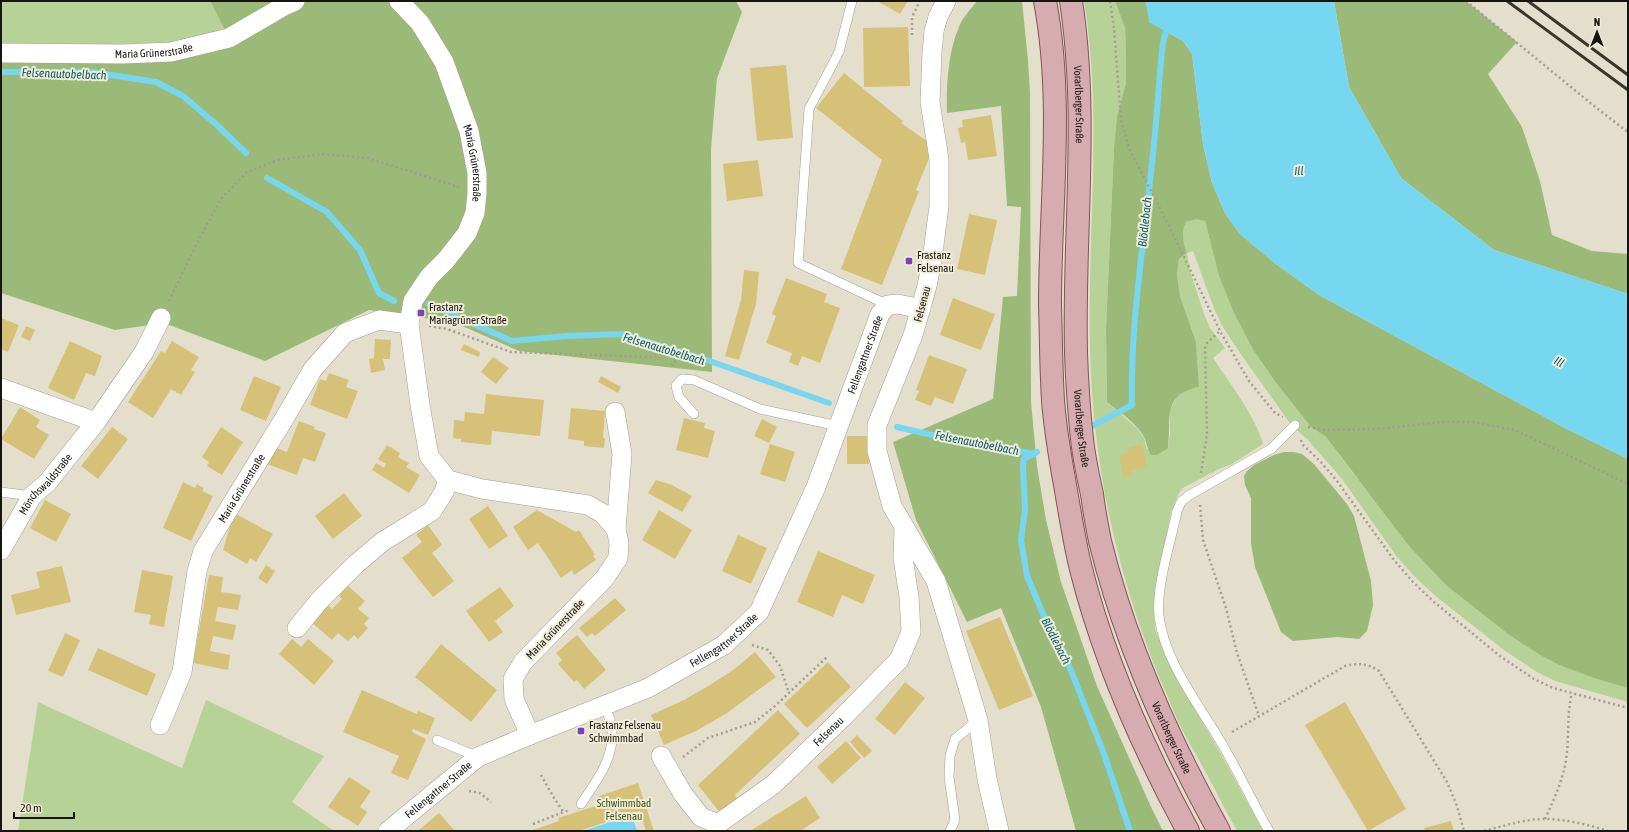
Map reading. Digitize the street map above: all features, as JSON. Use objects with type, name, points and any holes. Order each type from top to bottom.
[{"type":"main road","points":[[1045,1],[1049,21],[1053,70],[1054,124],[1050,303],[1053,401],[1058,443],[1074,541],[1100,634],[1122,694],[1188,831]]},
{"type":"main road","name":"Vorarlberger Straße","points":[[1071,1],[1078,67],[1080,125],[1076,352],[1082,441],[1100,538],[1118,603],[1131,642],[1166,727],[1200,797],[1219,831]]},
{"type":"street","name":"Maria Grünerstraße","points":[[1,53],[123,54],[171,52],[229,38],[295,1]]},
{"type":"street","name":"Maria Grünerstraße","points":[[399,1],[420,23],[444,62],[469,131],[477,173],[475,214],[467,233],[446,260],[429,277],[413,301],[409,324],[420,405],[429,456],[448,480]]},
{"type":"street","name":"Felsenau","points":[[946,1],[934,30],[932,52],[930,102],[938,159],[939,206],[932,260],[921,310],[877,425],[877,451],[892,506],[936,581],[978,720],[987,779],[999,831]]},
{"type":"street","name":"Fellengattner Straße","points":[[388,831],[478,757],[530,734],[648,688],[724,645],[759,612],[816,487],[880,314],[888,305],[898,304],[921,310]]},
{"type":"street","name":"Mönchswaldstraße","points":[[1,550],[32,496],[47,483],[96,422],[144,352],[161,318]]},
{"type":"street","name":"Maria Grünerstraße","points":[[160,725],[182,672],[197,571],[203,551],[313,369],[345,333],[380,320],[409,324]]},
{"type":"street","points":[[1,388],[96,422]]},
{"type":"street","name":"Maria Grünerstraße","points":[[530,734],[514,699],[513,679],[523,662],[604,579],[618,558],[619,543],[616,529],[622,454],[615,412]]},
{"type":"street","points":[[297,628],[319,601],[356,564],[382,542],[432,512],[444,492],[448,480],[482,489],[588,505],[602,513],[616,529]]},
{"type":"street","name":"Felsenau","points":[[665,763],[683,794],[701,818],[718,824],[774,784],[841,719],[899,660],[911,632],[909,597],[902,558],[904,528]]},
{"type":"lane","points":[[852,1],[838,52],[809,110],[798,263],[888,305]]},
{"type":"lane","points":[[694,414],[679,397],[676,386],[682,379],[694,380],[760,409],[838,426]]},
{"type":"lane","points":[[1269,831],[1220,739],[1179,673],[1165,642],[1159,614],[1161,585],[1177,512],[1181,502],[1198,490],[1271,449],[1295,425]]},
{"type":"lane","points":[[1,492],[32,496]]},
{"type":"lane","points":[[581,804],[600,777],[610,750],[612,732],[610,718],[604,705]]},
{"type":"lane","points":[[950,831],[955,820],[948,777],[950,756],[955,739],[978,720]]},
{"type":"lane","points":[[437,740],[478,757]]},
{"type":"path","points":[[916,10],[920,1]]},
{"type":"path","points":[[1110,1],[1121,120],[1129,148],[1220,331],[1249,381],[1276,413],[1295,425],[1325,430],[1375,429],[1443,422],[1472,422],[1515,430],[1628,484]]},
{"type":"path","points":[[1466,1],[1628,132]]},
{"type":"path","points":[[161,318],[196,243],[221,199],[247,172],[278,160],[330,154],[368,158],[477,193]]},
{"type":"path","points":[[409,324],[447,329],[511,352],[651,357],[676,351],[679,359],[673,362]]},
{"type":"path","points":[[1220,331],[1207,343],[1205,348],[1207,434],[1198,490],[1204,540],[1226,608],[1236,653],[1259,716]]},
{"type":"path","points":[[1295,425],[1302,444],[1320,461],[1353,501],[1394,560],[1413,582],[1434,602],[1500,656],[1534,679],[1553,688],[1628,708]]},
{"type":"path","points":[[739,631],[750,645],[768,650],[780,666],[789,693]]},
{"type":"path","points":[[665,763],[708,738],[755,722],[789,693],[827,657]]},
{"type":"path","points":[[1220,739],[1345,666],[1357,664],[1370,665],[1379,671],[1447,782],[1458,806],[1464,831]]},
{"type":"path","points":[[1545,819],[1565,769],[1569,709],[1572,693]]},
{"type":"path","points":[[541,775],[564,813]]},
{"type":"path","points":[[533,824],[564,813],[581,804]]},
{"type":"path","points":[[1484,831],[1526,820],[1545,819],[1564,821],[1608,831]]},
{"type":"green space","points":[[1,1],[210,1],[229,38],[171,52],[1,53]]},
{"type":"green space","points":[[210,1],[736,1],[742,12],[717,78],[711,149],[712,372],[519,351],[453,322],[369,310],[265,361],[164,323],[115,330],[1,293],[1,53],[123,54],[229,38]]},
{"type":"green space","points":[[977,1],[1022,1],[1030,93],[1031,402],[1037,466],[1046,520],[1061,582],[1097,686],[1163,831],[1076,831],[1041,707],[1001,608],[967,622],[916,520],[893,442],[993,399],[1003,297],[1017,296],[1021,207],[1007,206],[1001,106],[947,113],[947,81],[952,47],[960,24]]},
{"type":"green space","points":[[1084,1],[1115,1],[1125,28],[1126,83],[1117,116],[1114,148],[1106,330],[1107,402],[1137,428],[1144,438],[1147,449],[1168,448],[1170,433],[1170,410],[1176,398],[1186,390],[1199,387],[1196,342],[1180,296],[1177,275],[1179,259],[1187,253],[1190,271],[1204,314],[1210,328],[1225,348],[1213,358],[1248,411],[1263,444],[1232,464],[1219,469],[1183,488],[1179,493],[1171,512],[1154,601],[1155,629],[1175,675],[1221,754],[1263,831],[1237,831],[1180,726],[1159,677],[1130,597],[1110,516],[1102,476],[1092,392],[1090,350],[1090,263],[1093,175],[1093,88],[1090,44]]},
{"type":"green space","points":[[1115,1],[1146,1],[1150,22],[1183,41],[1192,54],[1203,144],[1212,183],[1225,213],[1240,234],[1276,264],[1319,295],[1565,428],[1628,459],[1628,688],[1594,678],[1559,665],[1509,635],[1447,586],[1409,546],[1326,437],[1311,427],[1276,383],[1252,348],[1233,311],[1219,276],[1205,221],[1196,219],[1186,222],[1183,230],[1183,238],[1187,253],[1179,259],[1177,275],[1180,296],[1196,342],[1199,387],[1187,391],[1179,396],[1174,402],[1171,409],[1168,448],[1157,455],[1151,455],[1144,437],[1137,427],[1107,402],[1106,330],[1114,148],[1117,116],[1126,83],[1125,28]]},
{"type":"green space","points":[[1334,1],[1466,1],[1517,42],[1488,74],[1522,127],[1540,181],[1552,235],[1592,251],[1628,254],[1628,294],[1494,250],[1401,178],[1349,87]]},
{"type":"green space","points":[[1196,218],[1205,221],[1219,276],[1233,311],[1252,348],[1276,383],[1311,427],[1326,437],[1352,472],[1447,586],[1509,635],[1559,665],[1628,688],[1628,702],[1555,681],[1537,672],[1504,650],[1438,598],[1417,579],[1397,557],[1342,479],[1308,440],[1292,426],[1240,353],[1223,327],[1215,311],[1193,251],[1187,253],[1183,238],[1183,230],[1186,222]]},
{"type":"green space","points":[[1284,452],[1302,454],[1314,464],[1347,504],[1354,516],[1371,581],[1373,605],[1367,631],[1359,639],[1337,637],[1293,641],[1281,632],[1255,567],[1251,543],[1251,498],[1245,485],[1244,476],[1254,465],[1274,455]]},
{"type":"green space","points":[[206,700],[324,756],[292,802],[334,831],[18,831],[38,702],[182,768]]},
{"type":"water","name":"Ill","points":[[1146,1],[1334,1],[1349,87],[1401,178],[1494,250],[1628,294],[1628,459],[1565,428],[1319,295],[1276,264],[1240,234],[1225,213],[1212,183],[1203,144],[1192,54],[1183,41],[1149,22]]},
{"type":"water","name":"Schwimmbad Felsenau","points":[[632,815],[637,831],[583,831]]},
{"type":"building","points":[[877,1],[908,1],[900,14]]},
{"type":"building","points":[[908,27],[910,86],[864,87],[863,28]]},
{"type":"building","points":[[786,65],[793,138],[757,141],[750,68]]},
{"type":"building","points":[[844,73],[903,121],[901,123],[934,146],[916,190],[919,191],[882,285],[841,269],[882,160],[816,108]]},
{"type":"building","points":[[991,115],[997,156],[968,160],[965,142],[961,143],[958,128],[963,127],[962,120]]},
{"type":"building","points":[[758,160],[763,196],[727,201],[723,164]]},
{"type":"building","points":[[969,214],[997,220],[985,275],[957,269]]},
{"type":"building","points":[[744,270],[759,272],[756,304],[739,360],[725,356],[741,300]]},
{"type":"building","points":[[786,278],[827,294],[824,302],[840,308],[820,363],[802,356],[798,366],[789,362],[792,353],[766,343],[776,316],[772,314]]},
{"type":"building","points":[[953,298],[995,314],[981,350],[940,335]]},
{"type":"building","points":[[1,318],[19,325],[8,352],[1,349]]},
{"type":"building","points":[[26,326],[35,330],[30,341],[21,337]]},
{"type":"building","points":[[375,339],[391,340],[390,359],[383,359],[385,370],[371,373],[369,359],[374,358]]},
{"type":"building","points":[[70,341],[102,356],[95,376],[86,373],[74,400],[48,388]]},
{"type":"building","points":[[172,341],[199,357],[191,370],[195,372],[181,395],[171,389],[153,418],[128,402],[161,351],[165,353]]},
{"type":"building","points":[[464,344],[480,352],[479,357],[461,350]]},
{"type":"building","points":[[929,355],[967,369],[953,404],[935,397],[931,406],[915,400],[919,391],[916,390]]},
{"type":"building","points":[[493,357],[509,368],[496,384],[481,372]]},
{"type":"building","points":[[329,373],[349,380],[346,387],[358,391],[347,419],[310,405],[320,379],[326,381]]},
{"type":"building","points":[[254,376],[281,387],[266,421],[240,410]]},
{"type":"building","points":[[601,376],[621,387],[618,393],[598,382]]},
{"type":"building","points":[[486,394],[544,400],[540,436],[492,431],[491,445],[461,442],[461,439],[453,438],[454,420],[464,421],[465,412],[484,414]]},
{"type":"building","points":[[20,407],[40,420],[36,427],[49,435],[34,459],[1,439]]},
{"type":"building","points":[[571,408],[605,411],[603,438],[605,438],[604,448],[584,446],[584,441],[568,439]]},
{"type":"building","points":[[684,418],[705,423],[704,428],[715,431],[708,458],[676,450]]},
{"type":"building","points":[[762,419],[777,427],[769,443],[754,436]]},
{"type":"building","points":[[299,421],[315,427],[314,429],[326,433],[315,462],[303,458],[297,475],[267,464],[274,447],[287,452]]},
{"type":"building","points":[[112,427],[128,439],[98,479],[81,466]]},
{"type":"building","points":[[221,427],[243,442],[222,475],[207,466],[209,462],[202,457]]},
{"type":"building","points":[[847,436],[868,436],[869,464],[847,464]]},
{"type":"building","points":[[770,444],[795,452],[785,482],[760,474]]},
{"type":"building","points":[[1142,444],[1147,466],[1131,470],[1132,476],[1124,478],[1119,455],[1128,452],[1127,448]]},
{"type":"building","points":[[387,445],[400,453],[398,457],[409,463],[406,467],[420,475],[409,493],[372,470],[376,463],[384,468],[386,464],[378,459]]},
{"type":"building","points":[[656,480],[672,485],[692,496],[682,512],[648,493]]},
{"type":"building","points":[[183,482],[195,488],[197,484],[204,488],[202,491],[213,496],[191,541],[163,528]]},
{"type":"building","points":[[344,493],[362,516],[333,539],[315,516]]},
{"type":"building","points":[[45,500],[71,514],[56,542],[30,528]]},
{"type":"building","points":[[488,506],[508,536],[489,549],[469,519]]},
{"type":"building","points":[[537,510],[576,532],[579,530],[595,555],[593,556],[596,560],[574,575],[572,570],[561,578],[538,543],[528,550],[513,527]]},
{"type":"building","points":[[659,510],[692,530],[675,559],[642,540]]},
{"type":"building","points":[[234,513],[273,534],[256,562],[250,558],[247,564],[223,550]]},
{"type":"building","points":[[428,525],[442,545],[432,553],[454,581],[433,597],[402,558],[422,542],[416,535]]},
{"type":"building","points":[[738,535],[767,548],[751,584],[722,571]]},
{"type":"building","points":[[818,551],[875,575],[863,604],[842,595],[833,617],[797,602]]},
{"type":"building","points":[[266,565],[275,571],[267,584],[258,578]]},
{"type":"building","points":[[62,566],[71,602],[16,615],[11,595],[40,588],[36,572]]},
{"type":"building","points":[[142,570],[173,576],[164,627],[149,624],[151,615],[134,612]]},
{"type":"building","points":[[209,575],[223,577],[221,592],[241,595],[238,610],[218,607],[215,621],[236,625],[233,640],[213,636],[210,651],[230,655],[228,670],[193,663]]},
{"type":"building","points":[[348,586],[365,601],[358,609],[369,618],[364,624],[368,628],[358,639],[354,635],[348,641],[338,633],[332,640],[310,621],[325,603],[332,609],[342,599],[339,596]]},
{"type":"building","points":[[500,587],[514,606],[495,621],[503,632],[489,642],[466,611]]},
{"type":"building","points":[[615,598],[626,610],[595,636],[592,633],[587,637],[579,628]]},
{"type":"building","points":[[1000,617],[1033,696],[999,710],[966,631]]},
{"type":"building","points":[[65,633],[80,640],[63,677],[48,671]]},
{"type":"building","points":[[577,635],[606,670],[584,689],[577,680],[574,682],[558,664],[562,660],[556,653]]},
{"type":"building","points":[[292,639],[301,647],[308,639],[334,661],[314,685],[279,654]]},
{"type":"building","points":[[441,644],[497,690],[471,722],[415,677]]},
{"type":"building","points":[[98,648],[156,674],[147,696],[88,670]]},
{"type":"building","points":[[755,652],[776,677],[727,713],[698,730],[664,745],[651,715],[684,700],[710,685],[733,670]]},
{"type":"building","points":[[828,662],[851,687],[807,728],[784,704]]},
{"type":"building","points":[[905,682],[925,698],[895,735],[875,719]]},
{"type":"building","points":[[362,690],[417,714],[418,711],[435,718],[428,735],[413,729],[412,732],[426,739],[408,780],[391,773],[399,756],[343,732]]},
{"type":"building","points":[[1345,702],[1406,809],[1368,831],[1305,725]]},
{"type":"building","points":[[778,710],[800,734],[735,795],[739,801],[721,814],[698,785]]},
{"type":"building","points":[[857,735],[872,751],[864,758],[850,742]]},
{"type":"building","points":[[846,741],[861,758],[832,784],[817,767]]},
{"type":"building","points":[[349,777],[371,791],[360,807],[367,812],[358,826],[328,807]]},
{"type":"building","name":"Schwimmbad Felsenau","points":[[638,783],[654,831],[646,831],[640,811],[579,831],[530,831],[559,821],[558,818],[602,804],[599,796]]},
{"type":"building","points":[[806,796],[820,818],[800,831],[750,831]]},
{"type":"building","points":[[439,813],[455,831],[418,831]]},
{"type":"building","points":[[1451,821],[1454,831],[1425,831],[1424,828]]},
{"type":"waterway","name":"Blödlebach","points":[[1092,426],[1132,405],[1133,342],[1150,184],[1162,47],[1165,35],[1170,25]]},
{"type":"waterway","name":"Felsenautobelbach","points":[[1,72],[92,72],[156,82],[183,96],[218,126],[246,153]]},
{"type":"waterway","name":"Felsenautobelbach","points":[[267,178],[327,212],[360,250],[379,293],[394,301]]},
{"type":"waterway","name":"Felsenautobelbach","points":[[429,304],[512,341],[566,336],[623,334],[704,359],[829,403]]},
{"type":"waterway","name":"Felsenautobelbach","points":[[897,427],[964,442],[1034,454]]},
{"type":"waterway","name":"Blödlebach","points":[[1037,452],[1024,459],[1023,465],[1025,510],[1021,540],[1027,576],[1046,621],[1064,653],[1104,754],[1130,831]]},
{"type":"railway","points":[[1507,1],[1628,90]]},
{"type":"railway","points":[[1528,1],[1628,75]]},
{"type":"place","name":"Frastanz Felsenau","points":[[909,261]]},
{"type":"place","name":"Frastanz Mariagrüner Straße","points":[[421,313]]},
{"type":"place","name":"Frastanz Felsenau Schwimmbad","points":[[581,731]]}]
